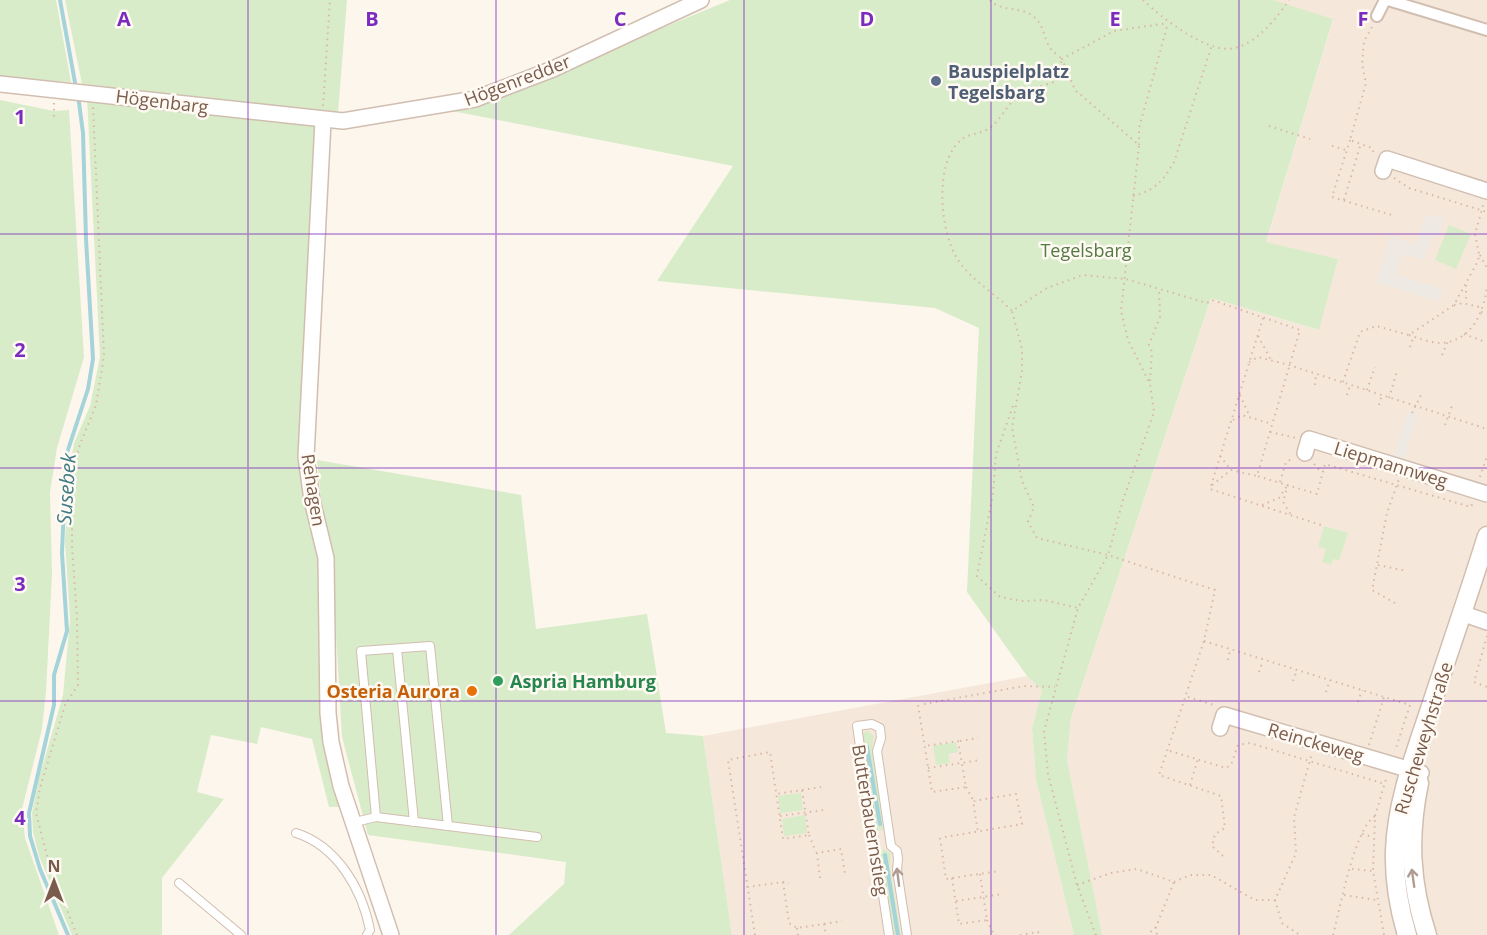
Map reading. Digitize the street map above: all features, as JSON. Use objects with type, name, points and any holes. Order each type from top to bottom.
[{"type":"street","name":"Högenredder","points":[[323,121],[343,122],[475,99],[553,69],[700,0]]},
{"type":"street","points":[[1377,16],[1386,0],[1411,3],[1487,30]]},
{"type":"street","name":"Högenbarg","points":[[0,84],[65,89],[323,121]]},
{"type":"street","name":"Rehagen","points":[[323,121],[306,457],[312,500],[326,558],[328,703],[331,742],[341,786],[355,822],[391,935]]},
{"type":"street","points":[[1383,171],[1387,159],[1486,196]]},
{"type":"street","name":"Liepmannweg","points":[[1307,446],[1403,468],[1487,494]]},
{"type":"street","name":"Ruscheweyhstraße","points":[[1407,935],[1398,900],[1395,850],[1397,825],[1487,536]]},
{"type":"street","points":[[1464,614],[1487,622]]},
{"type":"street","name":"Reinckeweg","points":[[1220,728],[1224,715],[1415,772]]},
{"type":"street","name":"Ruscheweyhstraße","points":[[1415,772],[1411,858],[1415,891],[1426,935]]},
{"type":"lane","points":[[376,817],[361,651],[430,646],[447,826]]},
{"type":"lane","points":[[397,649],[414,822]]},
{"type":"lane","name":"Butterbauernstieg","points":[[889,935],[879,869],[875,864],[876,848],[857,726],[872,724],[880,728],[881,738],[877,751],[891,846],[897,851],[897,870],[907,935]]},
{"type":"lane","points":[[355,822],[376,817],[537,837]]},
{"type":"lane","points":[[296,833],[314,839],[346,871],[361,898],[367,916],[370,930],[367,935]]},
{"type":"lane","points":[[876,848],[891,846]]},
{"type":"lane","points":[[179,883],[241,935]]},
{"type":"path","points":[[323,121],[330,0]]},
{"type":"path","points":[[990,0],[994,5],[1026,12],[1035,17],[1046,33],[1049,46],[1062,59],[1075,90],[1138,145]]},
{"type":"path","points":[[1143,0],[1168,23],[1212,45],[1233,49],[1258,36],[1289,0]]},
{"type":"path","points":[[1377,16],[1364,41],[1362,64],[1365,83],[1332,197],[1395,216]]},
{"type":"path","points":[[1078,608],[1044,600],[1021,601],[1000,597],[977,576],[993,494],[996,454],[1015,401],[1022,372],[1022,350],[1012,310],[997,294],[974,279],[957,259],[946,226],[942,173],[952,150],[963,138],[990,128],[1014,100],[1029,90],[1057,81],[1062,59],[1114,31],[1168,23]]},
{"type":"path","points":[[1150,384],[1128,340],[1121,311],[1126,279],[1139,128],[1168,23]]},
{"type":"path","points":[[1133,196],[1152,191],[1166,177],[1174,162],[1212,45]]},
{"type":"path","points":[[76,935],[50,867],[36,813],[40,788],[65,705],[78,685],[72,547],[72,477],[79,447],[96,405],[104,356],[93,110],[90,92]]},
{"type":"path","points":[[1269,126],[1310,139]]},
{"type":"path","points":[[1350,140],[1372,148],[1383,171],[1409,188],[1487,212]]},
{"type":"path","points":[[1344,200],[1361,143]]},
{"type":"path","points":[[1332,146],[1346,150]]},
{"type":"path","points":[[1454,305],[1478,261],[1475,234],[1486,196]]},
{"type":"path","points":[[1479,254],[1486,262],[1487,268]]},
{"type":"path","points":[[1012,310],[1047,288],[1083,275],[1126,279],[1207,303],[1212,300],[1300,330],[1257,476]]},
{"type":"path","points":[[1465,282],[1466,303]]},
{"type":"path","points":[[1343,382],[1360,332],[1376,326],[1432,342],[1448,341],[1464,334],[1478,321],[1487,286]]},
{"type":"path","points":[[1096,935],[1077,885],[1048,774],[1044,731],[1078,608],[1108,555],[1123,500],[1154,412],[1150,384],[1152,352],[1149,345],[1160,317],[1159,288]]},
{"type":"path","points":[[1409,335],[1454,305],[1466,303],[1483,308]]},
{"type":"path","points":[[1481,312],[1487,315]]},
{"type":"path","points":[[1263,318],[1210,489],[1324,526]]},
{"type":"path","points":[[1464,334],[1484,341]]},
{"type":"path","points":[[1258,335],[1270,360]]},
{"type":"path","points":[[1410,347],[1414,336]]},
{"type":"path","points":[[1442,355],[1448,341]]},
{"type":"path","points":[[1249,362],[1258,357],[1289,365],[1487,429]]},
{"type":"path","points":[[1367,390],[1375,367]]},
{"type":"path","points":[[1389,398],[1397,372]]},
{"type":"path","points":[[1315,386],[1316,374]]},
{"type":"path","points":[[1347,395],[1350,385]]},
{"type":"path","points":[[1412,413],[1422,393]]},
{"type":"path","points":[[1239,394],[1250,417]]},
{"type":"path","points":[[1379,405],[1382,395]]},
{"type":"path","points":[[1015,401],[1012,428],[1015,452],[1022,481],[1034,507],[1028,522],[1037,538],[1108,555],[1215,590],[1204,642],[1160,775],[1221,796],[1225,828],[1215,834],[1212,846],[1223,856]]},
{"type":"path","points":[[1445,425],[1453,403]]},
{"type":"path","points":[[1231,421],[1242,415],[1272,424]]},
{"type":"path","points":[[1270,432],[1291,438],[1307,446]]},
{"type":"path","points":[[1220,456],[1231,470],[1288,483],[1317,494],[1325,464],[1471,507]]},
{"type":"path","points":[[1395,603],[1372,590],[1387,513],[1403,468]]},
{"type":"path","points":[[1211,486],[1231,470]]},
{"type":"path","points":[[1262,506],[1279,498],[1288,483]]},
{"type":"path","points":[[1288,483],[1282,502],[1291,515]]},
{"type":"path","points":[[1378,565],[1407,571]]},
{"type":"path","points":[[1487,636],[1474,682],[1487,687]]},
{"type":"path","points":[[1204,642],[1410,705],[1375,816],[1373,871],[1376,900],[1384,935]]},
{"type":"path","points":[[1228,660],[1230,650]]},
{"type":"path","points":[[1259,672],[1263,660]]},
{"type":"path","points":[[1293,681],[1297,670]]},
{"type":"path","points":[[1326,692],[1330,680]]},
{"type":"path","points":[[924,704],[1024,686],[1056,687]]},
{"type":"path","points":[[1358,702],[1362,690]]},
{"type":"path","points":[[1187,696],[1214,705]]},
{"type":"path","points":[[1366,757],[1384,697]]},
{"type":"path","points":[[918,705],[932,792],[966,787]]},
{"type":"path","points":[[925,746],[978,738]]},
{"type":"path","points":[[958,741],[966,787],[973,801],[978,832]]},
{"type":"path","points":[[1168,750],[1226,768],[1231,765],[1238,745],[1243,742],[1385,784]]},
{"type":"path","points":[[1300,935],[1282,923],[1275,900],[1296,853],[1294,817],[1316,742]]},
{"type":"path","points":[[754,935],[728,760],[770,752],[783,839],[809,836]]},
{"type":"path","points":[[1190,786],[1198,759]]},
{"type":"path","points":[[928,768],[981,760]]},
{"type":"path","points":[[776,794],[821,787]]},
{"type":"path","points":[[802,790],[809,836],[816,853],[820,878]]},
{"type":"path","points":[[945,837],[1022,824],[1016,794],[973,801]]},
{"type":"path","points":[[780,816],[824,810]]},
{"type":"path","points":[[1333,935],[1362,834],[1370,819],[1375,816]]},
{"type":"path","points":[[1362,834],[1373,837]]},
{"type":"path","points":[[940,838],[946,879],[999,871]]},
{"type":"path","points":[[816,853],[842,849],[845,874]]},
{"type":"path","points":[[1077,885],[1111,873],[1137,869],[1174,882],[1190,875],[1211,875],[1255,900],[1275,900]]},
{"type":"path","points":[[1351,869],[1373,871]]},
{"type":"path","points":[[980,874],[987,920],[993,935]]},
{"type":"path","points":[[952,878],[959,924],[987,920]]},
{"type":"path","points":[[783,882],[789,923],[797,928],[842,921]]},
{"type":"path","points":[[1147,935],[1156,927],[1174,882]]},
{"type":"path","points":[[747,887],[789,883]]},
{"type":"path","points":[[956,901],[1002,894]]},
{"type":"path","points":[[1344,895],[1376,900]]},
{"type":"path","points":[[824,924],[826,935]]},
{"type":"path","points":[[1156,927],[1157,935]]},
{"type":"path","points":[[797,928],[798,935]]},
{"type":"path","points":[[1020,935],[1038,932],[1039,935]]},
{"type":"shaded area","points":[[1273,0],[1487,0],[1487,935],[1101,935],[1067,760],[1071,718],[1211,298],[1318,330],[1338,259],[1266,243],[1333,20]]},
{"type":"shaded area","points":[[1426,214],[1444,219],[1439,234],[1431,239],[1423,260],[1402,254],[1396,274],[1443,289],[1438,301],[1376,283],[1390,236],[1416,244]]},
{"type":"shaded area","points":[[1408,410],[1418,413],[1404,459],[1394,456]]},
{"type":"shaded area","points":[[1027,676],[1042,690],[1032,728],[1036,780],[1074,935],[732,935],[703,736]]},
{"type":"green space","points":[[0,0],[56,0],[71,82],[0,77]]},
{"type":"green space","points":[[65,0],[347,0],[338,113],[82,84]]},
{"type":"green space","name":"Tegelsbarg","points":[[730,0],[1273,0],[1333,19],[1266,242],[1338,259],[1319,330],[1211,298],[1071,718],[1067,760],[1102,935],[1074,935],[1036,780],[1032,728],[1042,690],[1027,676],[967,592],[979,328],[935,308],[657,281],[733,166],[452,111],[467,108]]},
{"type":"green space","points":[[87,97],[318,126],[301,455],[321,557],[344,807],[329,807],[312,739],[261,727],[257,744],[211,735],[197,792],[224,799],[162,878],[162,935],[72,935],[39,856],[33,832],[32,813],[39,778],[63,695],[70,620],[65,541],[69,472],[74,443],[90,406],[100,357]]},
{"type":"green space","points":[[0,100],[54,111],[69,110],[84,357],[57,448],[50,492],[52,573],[46,692],[42,729],[22,809],[25,838],[59,935],[0,935]]},
{"type":"green space","points":[[1449,225],[1471,234],[1456,269],[1435,260]]},
{"type":"green space","name":"Aspria Hamburg","points":[[317,460],[521,495],[536,629],[647,614],[666,733],[703,736],[732,935],[509,935],[564,884],[566,862],[368,835],[342,737],[331,549],[321,499]]},
{"type":"green space","points":[[1324,526],[1348,533],[1339,560],[1333,559],[1331,565],[1322,562],[1326,549],[1318,547]]},
{"type":"green space","points":[[868,731],[874,736],[872,747],[886,829],[876,831],[861,737],[862,733]]},
{"type":"green space","points":[[956,742],[958,752],[948,754],[950,763],[936,765],[933,746]]},
{"type":"green space","points":[[801,793],[803,810],[780,813],[778,796]]},
{"type":"green space","points":[[805,815],[807,833],[784,836],[782,819]]},
{"type":"green space","points":[[884,849],[891,854],[890,868],[901,935],[893,935],[879,853]]},
{"type":"waterway","name":"Susebek","points":[[60,0],[76,88]]},
{"type":"waterway","name":"Susebek","points":[[68,935],[40,869],[30,836],[29,813],[54,705],[54,675],[67,631],[62,553],[66,456],[88,389],[93,359],[83,133],[78,95]]},
{"type":"waterway","points":[[867,747],[880,824]]},
{"type":"waterway","points":[[885,855],[898,935]]},
{"type":"place","name":"Bauspielplatz Tegelsbarg","points":[[936,81]]},
{"type":"place","name":"Aspria Hamburg","points":[[498,681]]},
{"type":"place","name":"Osteria Aurora","points":[[472,691]]}]
